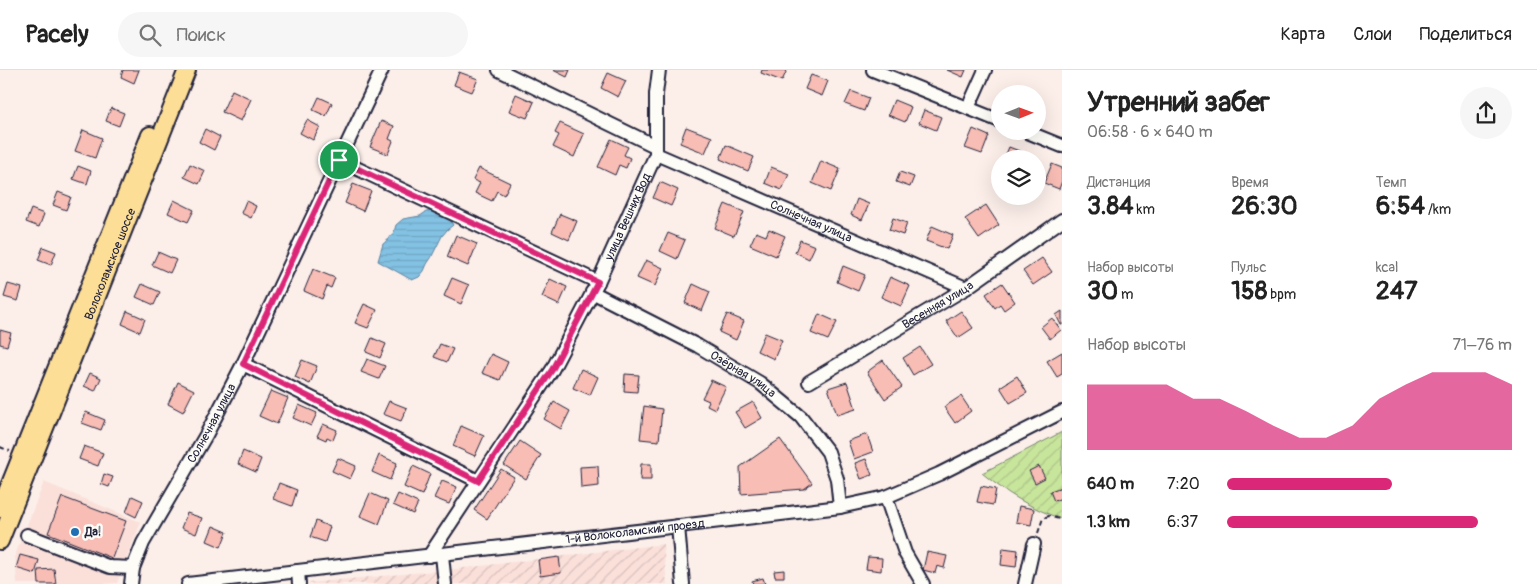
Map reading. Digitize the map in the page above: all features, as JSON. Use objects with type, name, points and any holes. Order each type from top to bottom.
[{"type":"main road","name":"Волоколамское шоссе","points":[[27,457],[175,70]]},
{"type":"main road","name":"Волоколамское шоссе","points":[[27,457],[187,70]]},
{"type":"main road","points":[[0,510],[27,457]]},
{"type":"main road","points":[[0,541],[27,457]]},
{"type":"street","name":"Солнечная улица","points":[[132,584],[133,568],[143,543],[206,435],[243,364],[382,70]]},
{"type":"street","name":"Солнечная улица","points":[[499,70],[655,150],[966,288]]},
{"type":"street","name":"улица Вешних Вод","points":[[436,556],[478,481],[552,370],[595,287],[655,150],[656,94],[659,70]]},
{"type":"street","points":[[873,70],[991,117]]},
{"type":"street","points":[[968,108],[985,70]]},
{"type":"street","points":[[1046,140],[1062,146]]},
{"type":"street","name":"Озёрная улица","points":[[339,160],[595,287],[760,383],[801,417],[828,452],[837,479],[840,507]]},
{"type":"street","name":"Весенняя улица","points":[[809,382],[966,288],[1062,220]]},
{"type":"street","points":[[243,364],[478,481]]},
{"type":"street","name":"1-й Волоколамский проезд","points":[[188,584],[298,578],[436,556],[840,507],[886,497],[940,474],[1062,412]]},
{"type":"street","points":[[886,497],[905,553],[923,584]]},
{"type":"street","points":[[678,526],[683,584]]},
{"type":"street","points":[[27,535],[110,567],[133,568]]},
{"type":"street","points":[[1025,584],[1034,544]]},
{"type":"street","points":[[436,556],[445,584]]},
{"type":"path","points":[[1034,544],[1044,518],[1049,516],[1062,520]]},
{"type":"shaded area","points":[[44,482],[141,522],[117,583],[17,584],[15,555]]},
{"type":"shaded area","points":[[663,544],[667,584],[297,584],[455,569]]},
{"type":"green space","points":[[1062,432],[1062,519],[1020,500],[982,473]]},
{"type":"water","points":[[435,211],[449,218],[453,225],[442,236],[419,277],[412,280],[378,261],[383,244],[394,232],[396,225],[403,219]]},
{"type":"building","points":[[123,70],[139,70],[134,83],[121,77]]},
{"type":"building","points":[[553,70],[570,70],[567,77]]},
{"type":"building","points":[[762,70],[787,70],[782,81],[761,73]]},
{"type":"building","points":[[947,70],[966,70],[963,77]]},
{"type":"building","points":[[459,72],[478,79],[472,92],[454,85]]},
{"type":"building","points":[[608,73],[626,81],[618,97],[601,88]]},
{"type":"building","points":[[811,75],[828,81],[822,96],[805,89]]},
{"type":"building","points":[[232,90],[251,99],[241,121],[222,112]]},
{"type":"building","points":[[851,91],[869,98],[864,111],[845,104]]},
{"type":"building","points":[[516,94],[534,102],[527,118],[509,111]]},
{"type":"building","points":[[319,97],[332,103],[326,116],[313,110]]},
{"type":"building","points":[[894,100],[911,107],[905,122],[888,115]]},
{"type":"building","points":[[111,108],[124,113],[119,126],[106,121]]},
{"type":"building","points":[[924,110],[941,117],[936,130],[919,123]]},
{"type":"building","points":[[307,120],[320,127],[313,140],[300,133]]},
{"type":"building","points":[[381,121],[394,126],[389,139],[393,141],[388,154],[370,147]]},
{"type":"building","points":[[560,123],[584,134],[574,157],[553,147],[559,135],[555,133]]},
{"type":"building","points":[[686,127],[712,137],[705,153],[680,143]]},
{"type":"building","points":[[205,129],[220,137],[214,150],[199,142]]},
{"type":"building","points":[[973,129],[989,136],[982,154],[965,148]]},
{"type":"building","points":[[83,130],[102,138],[95,158],[75,151]]},
{"type":"building","points":[[611,139],[628,147],[624,155],[630,158],[626,168],[619,165],[615,175],[598,167]]},
{"type":"building","points":[[726,145],[754,157],[748,171],[720,159]]},
{"type":"building","points":[[821,161],[840,169],[831,191],[812,183]]},
{"type":"building","points":[[190,164],[205,171],[199,184],[184,177]]},
{"type":"building","points":[[1052,164],[1062,168],[1062,181],[1059,189],[1046,184],[1046,178]]},
{"type":"building","points":[[78,166],[91,171],[87,184],[73,179]]},
{"type":"building","points":[[771,167],[789,174],[782,190],[765,183]]},
{"type":"building","points":[[479,168],[510,183],[504,195],[497,191],[492,201],[475,193],[480,183],[473,180]]},
{"type":"building","points":[[900,172],[914,177],[910,187],[896,182]]},
{"type":"building","points":[[660,182],[678,190],[671,206],[653,198]]},
{"type":"building","points":[[353,184],[371,191],[363,211],[345,203]]},
{"type":"building","points":[[58,192],[71,197],[66,210],[53,205]]},
{"type":"building","points":[[857,199],[869,204],[862,220],[851,215]]},
{"type":"building","points":[[174,200],[194,210],[188,222],[168,213]]},
{"type":"building","points":[[246,201],[256,206],[251,218],[241,213]]},
{"type":"building","points":[[725,204],[744,212],[734,236],[715,228]]},
{"type":"building","points":[[986,205],[999,225],[979,239],[965,219]]},
{"type":"building","points":[[31,209],[44,214],[39,227],[26,222]]},
{"type":"building","points":[[560,214],[577,221],[569,240],[552,232]]},
{"type":"building","points":[[893,218],[907,223],[903,235],[889,230]]},
{"type":"building","points":[[932,226],[953,235],[947,249],[926,241]]},
{"type":"building","points":[[769,229],[785,236],[776,256],[750,245],[756,232],[766,236]]},
{"type":"building","points":[[668,233],[685,240],[677,259],[660,251]]},
{"type":"building","points":[[456,235],[477,244],[468,266],[447,257]]},
{"type":"building","points":[[800,240],[815,246],[809,259],[795,252]]},
{"type":"building","points":[[43,247],[56,252],[51,265],[38,260]]},
{"type":"building","points":[[158,252],[176,260],[170,273],[152,265]]},
{"type":"building","points":[[1042,258],[1052,272],[1033,285],[1023,271]]},
{"type":"building","points":[[646,260],[663,268],[655,286],[637,278]]},
{"type":"building","points":[[843,266],[865,275],[858,291],[837,282]]},
{"type":"building","points":[[313,269],[335,278],[331,288],[327,286],[322,299],[304,291]]},
{"type":"building","points":[[890,277],[910,286],[901,306],[881,297]]},
{"type":"building","points":[[452,278],[469,285],[461,304],[444,296]]},
{"type":"building","points":[[550,279],[567,287],[559,305],[542,297]]},
{"type":"building","points":[[1002,283],[1015,302],[1004,310],[1000,304],[995,308],[986,294]]},
{"type":"building","points":[[8,284],[22,288],[18,301],[4,297]]},
{"type":"building","points":[[142,284],[160,292],[154,305],[136,297]]},
{"type":"building","points":[[693,284],[710,292],[702,311],[685,303]]},
{"type":"building","points":[[364,304],[377,310],[368,328],[355,323]]},
{"type":"building","points":[[127,311],[145,319],[140,332],[122,324]]},
{"type":"building","points":[[961,311],[973,328],[958,338],[946,321]]},
{"type":"building","points":[[1062,311],[1062,325],[1061,325],[1056,315]]},
{"type":"building","points":[[727,314],[744,321],[736,340],[719,332]]},
{"type":"building","points":[[819,314],[837,322],[828,340],[811,333]]},
{"type":"building","points":[[1052,318],[1061,330],[1050,339],[1041,327]]},
{"type":"building","points":[[0,330],[11,333],[7,346],[0,344]]},
{"type":"building","points":[[765,333],[782,340],[774,359],[757,351]]},
{"type":"building","points":[[372,338],[386,344],[380,358],[366,352]]},
{"type":"building","points":[[440,344],[453,349],[447,362],[434,357]]},
{"type":"building","points":[[920,347],[931,364],[913,375],[903,358]]},
{"type":"building","points":[[1062,352],[1062,374],[1057,377],[1047,361]]},
{"type":"building","points":[[491,354],[508,362],[500,380],[482,373]]},
{"type":"building","points":[[367,359],[385,366],[379,379],[361,372]]},
{"type":"building","points":[[302,360],[317,366],[310,384],[295,377]]},
{"type":"building","points":[[883,360],[902,387],[885,399],[867,372]]},
{"type":"building","points":[[581,369],[598,377],[590,395],[573,388]]},
{"type":"building","points":[[90,373],[101,378],[95,391],[84,386]]},
{"type":"building","points":[[625,374],[639,375],[637,392],[624,391]]},
{"type":"building","points":[[1017,376],[1027,393],[1010,403],[1000,387]]},
{"type":"building","points":[[711,380],[726,387],[715,409],[707,405],[709,401],[702,398]]},
{"type":"building","points":[[178,382],[194,390],[183,412],[168,404]]},
{"type":"building","points":[[847,382],[856,409],[837,415],[828,388]]},
{"type":"building","points":[[271,391],[288,398],[277,424],[259,416]]},
{"type":"building","points":[[961,396],[971,411],[955,423],[944,407]]},
{"type":"building","points":[[389,401],[407,408],[401,421],[383,414]]},
{"type":"building","points":[[554,402],[570,411],[561,429],[544,419]]},
{"type":"building","points":[[753,402],[762,418],[745,428],[735,412]]},
{"type":"building","points":[[299,405],[317,413],[311,426],[293,418]]},
{"type":"building","points":[[644,406],[662,409],[659,441],[640,439]]},
{"type":"building","points":[[86,412],[105,420],[101,430],[82,423]]},
{"type":"building","points":[[323,424],[337,430],[333,440],[327,437],[326,440],[317,436]]},
{"type":"building","points":[[461,426],[484,436],[475,456],[453,446]]},
{"type":"building","points":[[867,434],[873,452],[854,459],[848,441]]},
{"type":"building","points":[[780,439],[812,483],[804,489],[741,494],[740,467]]},
{"type":"building","points":[[520,441],[541,455],[526,479],[504,465]]},
{"type":"building","points":[[84,446],[103,453],[98,466],[79,459]]},
{"type":"building","points":[[243,451],[261,459],[256,472],[238,464]]},
{"type":"building","points":[[379,455],[397,463],[390,480],[372,472]]},
{"type":"building","points":[[338,458],[356,466],[350,479],[332,471]]},
{"type":"building","points":[[866,459],[872,475],[861,479],[855,463]]},
{"type":"building","points":[[641,464],[651,464],[651,480],[640,480]]},
{"type":"building","points":[[413,466],[430,474],[422,495],[404,487]]},
{"type":"building","points":[[598,466],[599,486],[581,488],[580,467]]},
{"type":"building","points":[[1039,466],[1045,478],[1035,483],[1029,471]]},
{"type":"building","points":[[501,469],[514,477],[487,519],[474,510]]},
{"type":"building","points":[[104,474],[113,477],[109,487],[101,484]]},
{"type":"building","points":[[442,481],[457,487],[449,504],[434,498]]},
{"type":"building","points":[[279,483],[297,490],[292,506],[273,499]]},
{"type":"building","points":[[981,486],[996,489],[993,505],[977,502]]},
{"type":"building","points":[[1062,487],[1062,498],[1054,501],[1050,491]]},
{"type":"building","points":[[370,493],[388,501],[379,524],[360,516]]},
{"type":"building","points":[[398,494],[418,503],[413,514],[393,505]]},
{"type":"building","points":[[132,496],[143,501],[136,517],[126,512]]},
{"type":"building","points":[[62,497],[126,521],[112,558],[48,533]]},
{"type":"building","points":[[1019,506],[1034,509],[1031,525],[1016,522]]},
{"type":"building","points":[[187,513],[202,518],[196,534],[181,528]]},
{"type":"building","points":[[316,521],[330,527],[325,542],[310,537]]},
{"type":"building","points":[[213,526],[227,532],[221,547],[207,541]]},
{"type":"building","points":[[1003,548],[1018,550],[1016,567],[1001,565]]},
{"type":"building","points":[[927,552],[947,556],[944,568],[937,566],[935,573],[923,570]]},
{"type":"building","points":[[20,555],[39,560],[35,574],[16,568]]},
{"type":"building","points":[[559,557],[561,573],[540,576],[538,560]]},
{"type":"building","points":[[868,557],[882,558],[881,571],[866,569]]},
{"type":"building","points":[[54,569],[56,584],[39,584],[38,570]]},
{"type":"building","points":[[784,570],[784,577],[775,577],[774,571]]},
{"type":"building","points":[[763,578],[765,584],[753,584],[752,581]]},
{"type":"place","name":"Да!","points":[[75,532]]},
{"type":"route","points":[[339,160],[598,282],[552,370],[478,481],[243,364],[339,160]]}]
